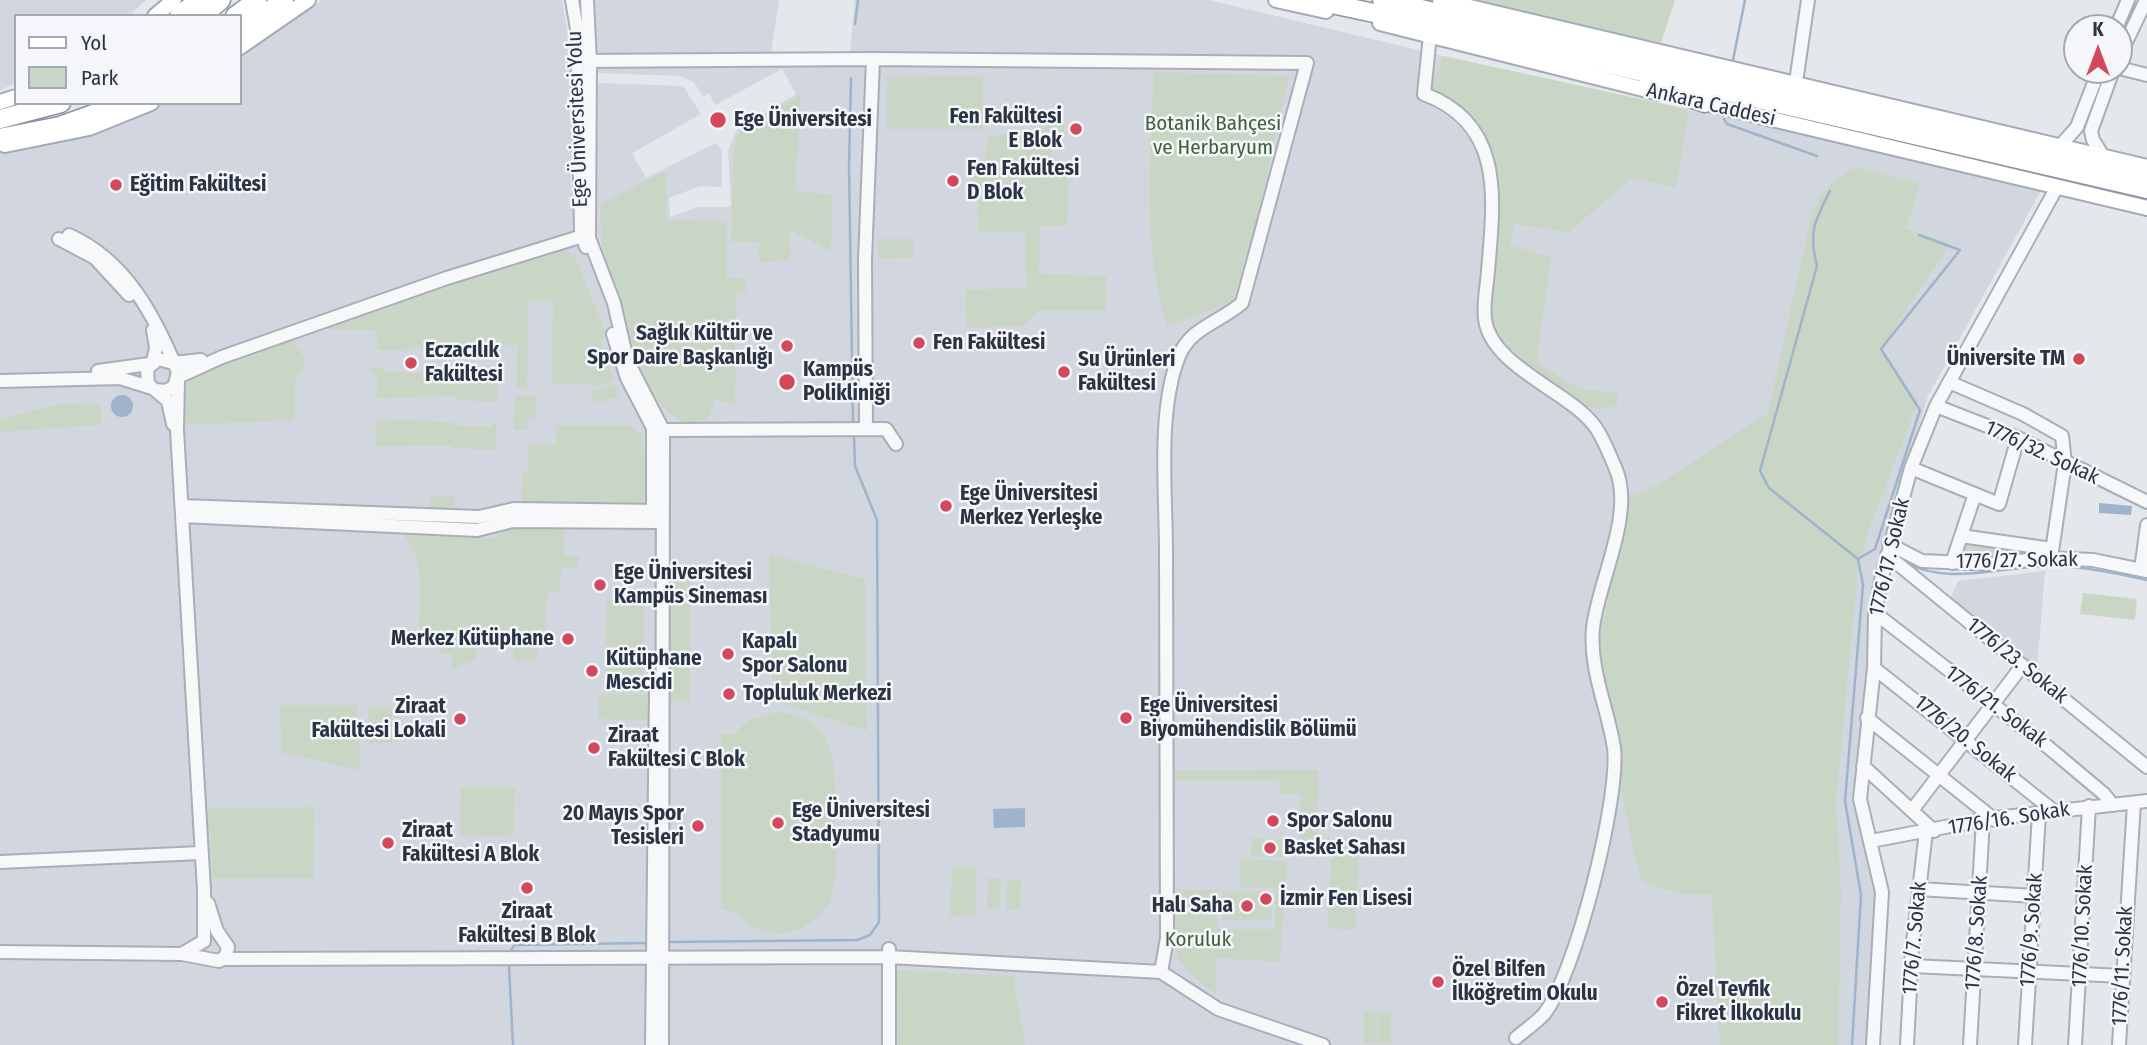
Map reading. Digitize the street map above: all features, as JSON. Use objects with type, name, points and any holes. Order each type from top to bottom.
[{"type":"highway","points":[[189,8],[221,0]]},
{"type":"highway","points":[[237,14],[257,0]]},
{"type":"highway","points":[[242,30],[284,0]]},
{"type":"highway","name":"Ankara Caddesi","points":[[1313,0],[2025,154],[2147,176]]},
{"type":"highway","points":[[1382,0],[1490,24],[1563,28]]},
{"type":"highway","name":"Ankara Caddesi","points":[[1490,24],[2025,154],[2147,189]]},
{"type":"highway","points":[[1556,52],[1705,103]]},
{"type":"highway","points":[[0,118],[32,105]]},
{"type":"highway","points":[[0,118],[53,105]]},
{"type":"highway","points":[[0,132],[101,107]]},
{"type":"highway","points":[[0,138],[60,126],[101,107]]},
{"type":"main road","points":[[242,46],[308,0]]},
{"type":"main road","name":"Ankara Caddesi","points":[[1276,0],[1430,35],[1614,83],[2147,208]]},
{"type":"main road","name":"Ankara Caddesi","points":[[1440,0],[2147,167]]},
{"type":"main road","points":[[164,14],[189,8]]},
{"type":"main road","points":[[0,146],[89,128],[146,105]]},
{"type":"street","name":"Ege Üniversitesi Yolu","points":[[572,0],[584,61]]},
{"type":"street","name":"Ege Üniversitesi Yolu","points":[[587,0],[584,61],[586,238],[614,303],[627,360],[659,430]]},
{"type":"street","points":[[1796,82],[1808,0]]},
{"type":"street","points":[[2133,27],[2146,0]]},
{"type":"street","points":[[1430,35],[1424,94],[1463,116],[1489,158],[1489,251],[1485,320],[1497,344],[1513,362],[1570,403],[1594,425],[1617,471],[1620,507],[1617,536],[1593,627],[1593,657],[1614,749],[1610,802],[1591,895],[1566,970],[1545,1013],[1516,1038]]},
{"type":"street","points":[[584,61],[873,59],[1307,63],[1241,303],[1224,318],[1194,332],[1179,354],[1171,383],[1166,467],[1167,939],[1161,972]]},
{"type":"street","points":[[866,429],[865,260],[873,59]]},
{"type":"street","points":[[2061,145],[2077,128],[2094,84]]},
{"type":"street","points":[[2102,156],[2091,131],[2108,84]]},
{"type":"street","name":"1776/17. Sokak","points":[[1873,1045],[1882,892],[1860,799],[1874,668],[1875,613],[1888,549],[1911,468],[1936,406],[2057,187]]},
{"type":"street","points":[[177,430],[168,401],[154,389],[145,374],[156,348],[153,330],[128,294],[95,258],[64,237],[100,251],[136,290],[157,322],[178,378],[177,430],[204,890],[204,941],[201,951],[206,959]]},
{"type":"street","points":[[7,379],[120,378],[154,389],[170,390],[178,378],[222,357],[447,278],[586,238]]},
{"type":"street","points":[[7,379],[151,363],[164,359],[173,363],[222,357]]},
{"type":"street","points":[[1949,382],[2023,414],[2062,436],[2065,463],[2051,553],[1961,536]]},
{"type":"street","name":"1776/32. Sokak","points":[[1936,406],[2018,438],[2147,502]]},
{"type":"street","points":[[662,1045],[658,956],[659,430],[886,429],[896,444]]},
{"type":"street","points":[[1911,468],[1999,504],[2018,438]]},
{"type":"street","points":[[1952,563],[1975,494]]},
{"type":"street","points":[[182,511],[478,517],[514,509],[657,517]]},
{"type":"street","points":[[2144,571],[2147,525]]},
{"type":"street","name":"1776/27. Sokak","points":[[1888,549],[1922,561],[1991,564],[2051,553],[2144,571]]},
{"type":"street","name":"1776/23. Sokak","points":[[1888,549],[2022,666],[2147,767]]},
{"type":"street","name":"1776/21. Sokak","points":[[1875,613],[1994,705],[2104,794],[2113,805]]},
{"type":"street","points":[[1913,809],[2022,666]]},
{"type":"street","name":"1776/20. Sokak","points":[[1874,668],[2055,812]]},
{"type":"street","points":[[1867,718],[1939,775],[1989,820]]},
{"type":"street","points":[[1863,766],[1913,809],[1930,831]]},
{"type":"street","name":"1776/16. Sokak","points":[[1871,841],[1989,820],[2147,801]]},
{"type":"street","name":"1776/11. Sokak","points":[[2119,1045],[2134,803]]},
{"type":"street","name":"1776/10. Sokak","points":[[2075,1045],[2090,806]]},
{"type":"street","name":"1776/9. Sokak","points":[[2025,1045],[2039,814]]},
{"type":"street","name":"1776/8. Sokak","points":[[1970,1045],[1980,892],[1989,820]]},
{"type":"street","name":"1776/7. Sokak","points":[[1907,1045],[1919,889],[1930,831]]},
{"type":"street","points":[[0,862],[201,853]]},
{"type":"street","points":[[1919,889],[2035,896]]},
{"type":"street","points":[[204,890],[217,931],[225,941],[228,951],[223,959]]},
{"type":"street","points":[[182,954],[216,935],[240,950],[272,957]]},
{"type":"street","points":[[0,952],[182,954],[214,962],[223,959],[272,957],[889,953],[1161,972],[1218,1009],[1323,1045]]},
{"type":"street","points":[[889,953],[889,1045]]},
{"type":"street","points":[[652,1045],[658,956]]},
{"type":"street","points":[[1912,967],[2123,976]]},
{"type":"shaded area","points":[[0,0],[146,0],[131,14],[14,14],[14,84],[0,90]]},
{"type":"shaded area","name":"Ege Üniversitesi Merkez Yerleşke","points":[[322,0],[562,0],[571,52],[571,189],[597,188],[598,83],[683,86],[701,114],[632,153],[646,178],[716,143],[722,151],[722,187],[700,186],[669,198],[670,217],[698,207],[731,207],[728,150],[737,130],[796,94],[782,69],[715,105],[709,93],[703,97],[694,82],[680,76],[598,73],[592,0],[779,0],[771,53],[850,53],[855,0],[1209,0],[1443,56],[2043,187],[1928,396],[1875,571],[1857,800],[1878,895],[1869,1045],[0,1045],[0,152],[102,130],[157,105],[242,105],[242,56]]},
{"type":"shaded area","points":[[2045,571],[2037,670],[1950,599],[1958,581]]},
{"type":"green space","points":[[1476,0],[1675,0],[1661,43]]},
{"type":"green space","points":[[1443,56],[1686,109],[1688,116],[1676,187],[1632,178],[1569,232],[1515,224],[1509,245],[1551,257],[1536,363],[1580,389],[1617,393],[1617,406],[1594,408],[1566,396],[1521,359],[1491,320],[1496,156],[1464,108],[1431,90]]},
{"type":"green space","name":"Botanik Bahçesi ve Herbaryum","points":[[1154,72],[1289,76],[1257,219],[1233,301],[1168,327],[1154,265],[1149,200]]},
{"type":"green space","points":[[983,76],[983,129],[887,129],[887,77]]},
{"type":"green space","points":[[801,94],[795,191],[832,195],[831,251],[789,230],[790,260],[759,262],[759,242],[731,242],[733,151],[738,135]]},
{"type":"green space","points":[[1064,122],[1064,131],[1052,136],[1051,173],[1068,174],[1067,226],[1040,226],[1039,274],[1106,276],[1106,311],[1041,310],[1021,326],[966,328],[965,290],[1027,287],[1025,231],[979,232],[978,201],[972,201],[971,164],[985,159],[988,137]]},
{"type":"green space","points":[[1857,168],[1920,184],[1906,229],[1950,243],[1881,349],[1918,402],[1867,534],[1858,568],[1836,800],[1841,894],[1838,1045],[1720,1045],[1712,895],[1681,894],[1642,882],[1634,854],[1596,657],[1623,530],[1624,499],[1657,485],[1768,413],[1811,217],[1833,181]]},
{"type":"green space","points":[[666,171],[666,220],[726,221],[726,277],[746,278],[746,292],[736,293],[735,406],[715,399],[707,420],[695,423],[685,422],[666,410],[641,373],[602,245],[600,204]]},
{"type":"green space","points":[[878,239],[913,239],[913,258],[878,259]]},
{"type":"green space","points":[[564,251],[575,257],[606,333],[601,343],[614,380],[594,387],[552,384],[553,301],[528,301],[527,388],[517,388],[517,345],[499,345],[498,353],[407,347],[407,351],[377,350],[377,331],[310,328]]},
{"type":"green space","points":[[293,339],[304,358],[304,366],[295,382],[294,420],[187,425],[184,394],[192,375],[223,360]]},
{"type":"green space","points":[[371,367],[384,368],[384,372],[454,374],[454,378],[493,379],[493,376],[498,376],[497,402],[456,400],[456,396],[377,398],[377,375],[371,374]]},
{"type":"green space","points":[[615,384],[619,396],[595,404],[591,391]]},
{"type":"green space","points":[[515,396],[536,396],[535,419],[527,419],[527,430],[514,430]]},
{"type":"green space","points":[[58,404],[101,405],[101,425],[0,432],[0,420]]},
{"type":"green space","points":[[377,419],[453,422],[453,426],[492,427],[492,423],[496,423],[496,450],[454,448],[453,445],[376,446]]},
{"type":"green space","points":[[556,425],[630,426],[643,435],[646,493],[640,506],[522,504],[523,472],[528,472],[529,445],[556,445]]},
{"type":"green space","points":[[431,496],[455,497],[455,510],[430,509]]},
{"type":"green space","points":[[513,526],[564,528],[563,555],[579,556],[578,568],[561,568],[560,592],[549,592],[548,601],[545,601],[546,629],[538,629],[537,661],[514,660],[514,633],[478,632],[476,659],[452,670],[452,654],[441,654],[441,640],[431,640],[431,629],[419,629],[418,566],[410,543],[402,533],[492,538]]},
{"type":"green space","points":[[1964,543],[2044,552],[1994,560],[1960,556]]},
{"type":"green space","points":[[769,554],[865,579],[867,731],[773,700]]},
{"type":"green space","points":[[668,565],[690,565],[690,701],[668,701]]},
{"type":"green space","points":[[2083,593],[2137,599],[2135,620],[2080,614]]},
{"type":"green space","points":[[607,599],[644,600],[644,692],[604,693]]},
{"type":"green space","points":[[650,694],[649,720],[599,719],[599,695]]},
{"type":"green space","points":[[280,705],[358,705],[360,770],[282,753]]},
{"type":"green space","points":[[368,707],[392,707],[392,743],[369,743]]},
{"type":"green space","name":"Ege Üniversitesi Stadyumu","points":[[770,713],[794,714],[811,722],[823,734],[834,768],[835,788],[836,871],[831,897],[811,923],[793,931],[779,933],[758,929],[729,910],[721,909],[721,734],[734,734],[747,721]]},
{"type":"green space","points":[[1318,770],[1317,838],[1360,839],[1355,930],[1327,928],[1332,856],[1299,853],[1301,794],[1280,794],[1279,780],[1175,780],[1174,771]]},
{"type":"green space","points":[[461,787],[515,787],[514,831],[509,836],[460,835]]},
{"type":"green space","points":[[315,807],[313,878],[213,879],[208,808]]},
{"type":"green space","name":"Basket Sahası","points":[[1252,838],[1288,840],[1287,857],[1251,856]]},
{"type":"green space","name":"Koruluk","points":[[1240,859],[1287,861],[1280,962],[1215,958],[1216,994],[1188,970],[1176,950],[1175,889],[1217,890],[1217,929],[1275,929],[1275,888],[1240,887]]},
{"type":"green space","points":[[952,867],[977,867],[975,917],[950,916]]},
{"type":"green space","points":[[988,878],[1001,878],[1000,909],[987,908]]},
{"type":"green space","points":[[1007,879],[1021,880],[1020,910],[1006,909]]},
{"type":"green space","name":"Halı Saha","points":[[1223,891],[1272,891],[1272,920],[1222,920]]},
{"type":"green space","points":[[897,970],[1013,976],[1025,1045],[898,1045]]},
{"type":"green space","points":[[1364,1011],[1377,1011],[1377,1043],[1364,1043]]},
{"type":"green space","points":[[1378,1011],[1391,1011],[1391,1043],[1378,1043]]},
{"type":"water","points":[[122,395],[132,402],[133,406],[126,416],[122,417],[112,410],[111,406],[118,396]]},
{"type":"water","points":[[2099,503],[2132,506],[2131,515],[2099,513]]},
{"type":"water","points":[[1025,808],[1025,827],[994,828],[993,809]]},
{"type":"waterway","points":[[855,24],[858,0]]},
{"type":"waterway","points":[[1732,65],[1745,0]]},
{"type":"waterway","points":[[851,78],[849,166],[853,422]]},
{"type":"waterway","points":[[1724,119],[1727,124],[1817,156]]},
{"type":"waterway","points":[[1830,191],[1814,227],[1813,244],[1817,266],[1760,471],[1769,488],[1858,559],[1863,585],[1845,801],[1861,895],[1852,1045]]},
{"type":"waterway","points":[[1858,559],[1875,549],[1920,410],[1881,349],[1960,250],[1919,235]]},
{"type":"waterway","points":[[669,942],[857,940],[870,935],[879,922],[877,520],[855,466],[854,436]]},
{"type":"waterway","points":[[1906,563],[1938,573],[1969,574],[2034,567],[2063,567],[2147,580]]},
{"type":"waterway","points":[[510,951],[515,945],[645,943]]},
{"type":"waterway","points":[[509,967],[513,1045]]},
{"type":"place","name":"Ege Üniversitesi","points":[[718,120]]},
{"type":"place","name":"Fen Fakültesi E Blok","points":[[1076,129]]},
{"type":"place","name":"Fen Fakültesi D Blok","points":[[953,181]]},
{"type":"place","name":"Eğitim Fakültesi","points":[[116,185]]},
{"type":"place","name":"Fen Fakültesi","points":[[919,343]]},
{"type":"place","name":"Sağlık Kültür ve Spor Daire Başkanlığı","points":[[787,346]]},
{"type":"place","name":"Üniversite TM","points":[[2079,359]]},
{"type":"place","name":"Eczacılık Fakültesi","points":[[411,363]]},
{"type":"place","name":"Su Ürünleri Fakültesi","points":[[1064,372]]},
{"type":"place","name":"Kampüs Polikliniği","points":[[787,382]]},
{"type":"place","name":"Ege Üniversitesi Merkez Yerleşke","points":[[946,506]]},
{"type":"place","name":"Ege Üniversitesi Kampüs Sineması","points":[[600,585]]},
{"type":"place","name":"Merkez Kütüphane","points":[[568,639]]},
{"type":"place","name":"Kapalı Spor Salonu","points":[[728,654]]},
{"type":"place","name":"Kütüphane Mescidi","points":[[592,671]]},
{"type":"place","name":"Topluluk Merkezi","points":[[729,694]]},
{"type":"place","name":"Ege Üniversitesi Biyomühendislik Bölümü","points":[[1126,718]]},
{"type":"place","name":"Ziraat Fakültesi Lokali","points":[[460,719]]},
{"type":"place","name":"Ziraat Fakültesi C Blok","points":[[594,748]]},
{"type":"place","name":"Spor Salonu","points":[[1273,821]]},
{"type":"place","name":"Ege Üniversitesi Stadyumu","points":[[778,823]]},
{"type":"place","name":"20 Mayıs Spor Tesisleri","points":[[698,826]]},
{"type":"place","name":"Ziraat Fakültesi A Blok","points":[[388,843]]},
{"type":"place","name":"Basket Sahası","points":[[1270,848]]},
{"type":"place","name":"Ziraat Fakültesi B Blok","points":[[527,888]]},
{"type":"place","name":"İzmir Fen Lisesi","points":[[1266,899]]},
{"type":"place","name":"Halı Saha","points":[[1247,906]]},
{"type":"place","name":"Özel Bilfen İlköğretim Okulu","points":[[1438,982]]},
{"type":"place","name":"Özel Tevfik Fikret İlkokulu","points":[[1662,1002]]}]
